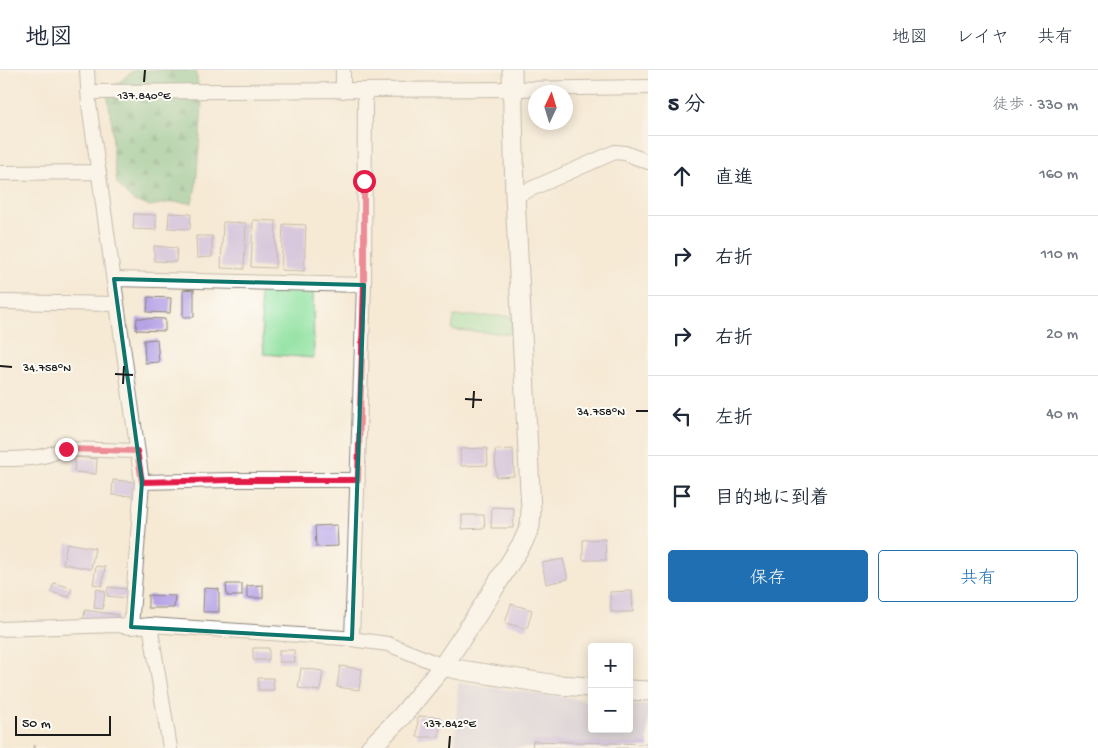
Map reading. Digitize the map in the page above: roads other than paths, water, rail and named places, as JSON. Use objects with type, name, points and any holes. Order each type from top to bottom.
[{"type":"street","points":[[87,70],[88,92],[142,482],[130,627]]},
{"type":"street","points":[[343,70],[343,91]]},
{"type":"street","points":[[370,748],[401,717],[443,666],[514,558],[530,526],[532,510],[516,196],[512,70]]},
{"type":"street","points":[[88,92],[648,87]]},
{"type":"street","points":[[352,639],[364,285],[365,90]]},
{"type":"street","points":[[516,196],[615,152],[625,153],[648,162]]},
{"type":"street","points":[[0,173],[99,172]]},
{"type":"street","points":[[114,279],[364,285]]},
{"type":"street","points":[[0,302],[117,304]]},
{"type":"street","points":[[0,459],[25,459],[48,455],[66,449],[137,451]]},
{"type":"street","points":[[142,482],[358,480]]},
{"type":"street","points":[[0,628],[130,627],[150,625],[352,639],[388,644],[443,666],[461,670],[557,685],[588,688]]},
{"type":"street","points":[[150,625],[170,748]]},
{"type":"street","points":[[633,690],[648,691]]}]
